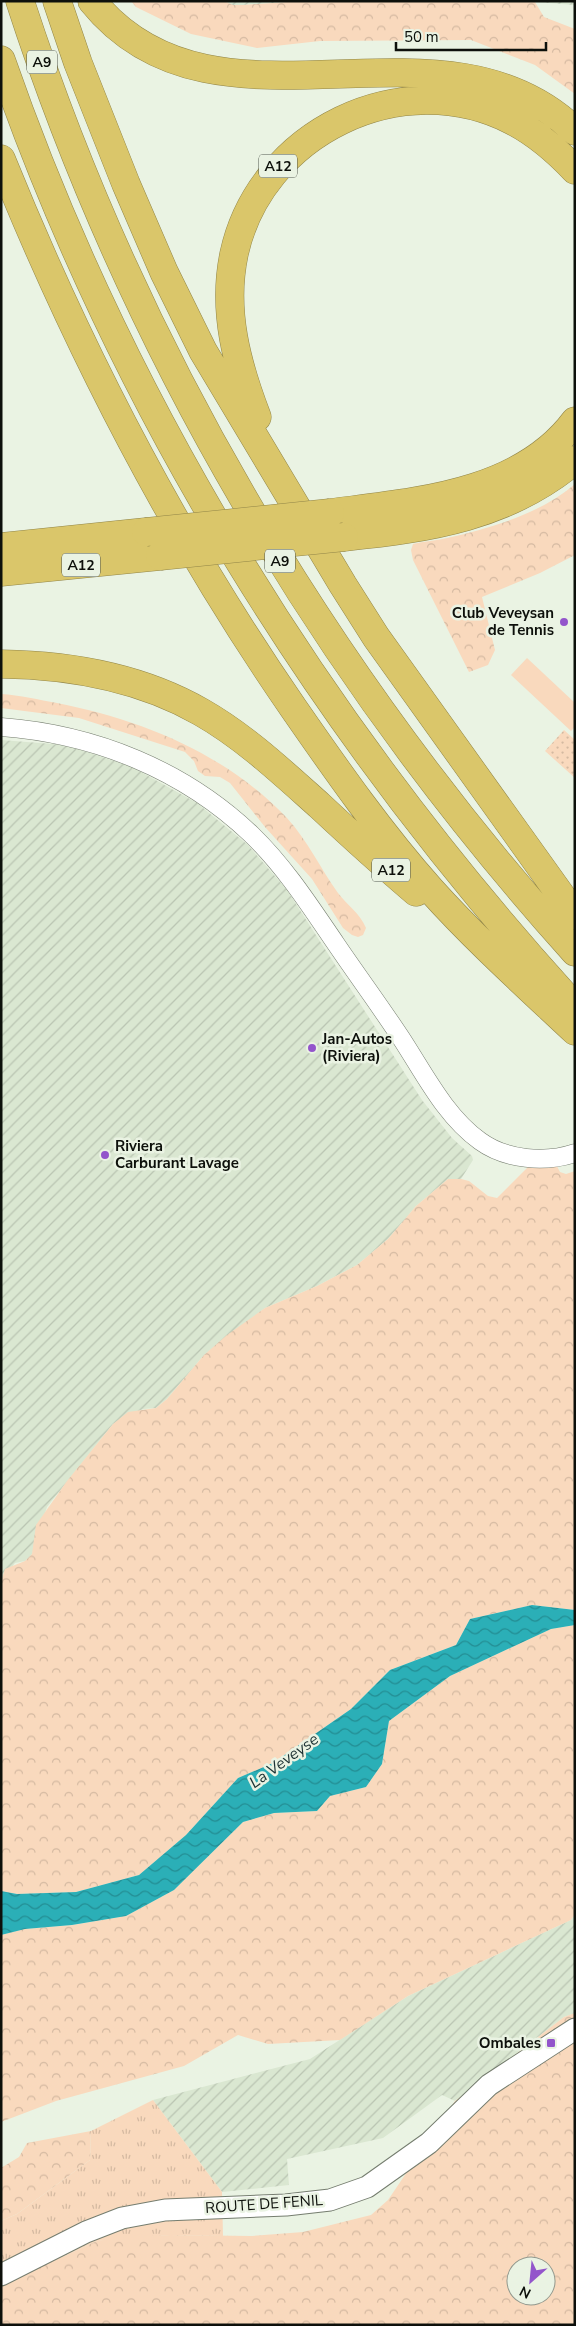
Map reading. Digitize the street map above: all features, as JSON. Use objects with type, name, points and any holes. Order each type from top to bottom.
[{"type":"highway","name":"A9","points":[[20,1],[79,162],[128,274],[192,406],[251,514],[304,599],[409,748],[494,857],[575,952]]},
{"type":"highway","points":[[58,1],[100,120],[164,272],[203,351],[343,586],[376,637],[575,915]]},
{"type":"highway","points":[[92,1],[114,25],[134,40],[158,54],[183,64],[214,71],[248,74],[427,72],[467,77],[501,86],[519,94],[553,114],[575,131]]},
{"type":"highway","name":"A9","points":[[1,60],[42,167],[108,317],[180,459],[247,575],[326,696],[401,800],[512,937],[575,1007]]},
{"type":"highway","name":"A12","points":[[281,482],[238,364],[231,325],[230,288],[234,254],[246,216],[256,195],[287,157],[314,135],[356,113],[389,104],[422,100],[469,105],[513,121],[541,139],[575,170]]},
{"type":"highway","points":[[1,159],[50,276],[135,448],[192,550],[273,678],[351,790],[430,889],[492,953],[575,1033]]},
{"type":"highway","name":"A12","points":[[1,547],[330,513],[416,502],[482,484],[532,460],[554,443],[575,421]]},
{"type":"highway","name":"A12","points":[[1,572],[344,537],[423,527],[491,509],[530,492],[547,482],[575,460]]},
{"type":"highway","name":"A12","points":[[1,664],[55,666],[106,675],[165,694],[208,716],[241,739],[285,775],[575,1033]]},
{"type":"street","points":[[1,727],[41,730],[110,748],[156,767],[216,805],[257,840],[288,876],[396,1030],[442,1101],[469,1132],[492,1148],[518,1156],[557,1158],[575,1153]]},
{"type":"street","name":"ROUTE DE FENIL","points":[[1,2275],[86,2232],[122,2218],[165,2210],[286,2205],[330,2200],[367,2187],[428,2143],[489,2085],[575,2029]]},
{"type":"shaded area","points":[[224,1],[301,1],[233,5]]},
{"type":"shaded area","points":[[529,1],[575,1],[575,5],[535,2]]},
{"type":"shaded area","points":[[1,740],[66,745],[132,767],[197,803],[248,845],[287,890],[422,1100],[452,1138],[472,1156],[473,1160],[461,1179],[448,1179],[416,1206],[388,1239],[357,1265],[317,1286],[265,1308],[204,1355],[167,1399],[156,1408],[143,1409],[113,1424],[47,1507],[32,1554],[25,1561],[15,1563],[1,1582]]},
{"type":"shaded area","points":[[575,1914],[575,2013],[564,2017],[455,2101],[442,2095],[383,2138],[287,2159],[289,2185],[222,2192],[153,2100],[310,2059],[408,1996],[571,1920]]},
{"type":"green space","points":[[131,1],[224,1],[233,5],[301,1],[535,2],[544,17],[575,29],[575,94],[535,65],[471,40],[320,41],[257,48],[191,34],[136,7]]},
{"type":"green space","points":[[575,484],[575,555],[540,573],[482,597],[495,650],[488,665],[469,672],[413,560],[411,550],[413,544],[464,534],[531,512],[561,495]]},
{"type":"green space","points":[[527,658],[575,703],[575,727],[571,731],[511,675]]},
{"type":"green space","points":[[1,694],[57,703],[121,719],[181,743],[237,775],[263,795],[287,818],[308,845],[338,893],[357,913],[366,928],[363,935],[358,937],[352,935],[343,928],[312,879],[265,827],[230,783],[220,777],[205,776],[198,771],[194,761],[185,752],[79,718],[1,708]]},
{"type":"green space","points":[[564,730],[575,740],[575,778],[545,751]]},
{"type":"green space","points":[[551,1155],[560,1172],[566,1174],[575,1171],[575,1610],[532,1605],[470,1619],[456,1645],[390,1670],[351,1709],[273,1763],[238,1778],[186,1835],[139,1875],[76,1892],[17,1894],[1,1891],[1,1582],[5,1569],[25,1561],[32,1554],[36,1525],[67,1481],[113,1424],[128,1412],[156,1408],[167,1399],[204,1355],[227,1335],[265,1308],[317,1286],[357,1265],[388,1239],[416,1206],[448,1179],[469,1181],[488,1196],[497,1198],[530,1165]]},
{"type":"green space","points":[[575,1625],[575,1914],[571,1920],[408,1996],[340,2040],[268,2044],[238,2035],[184,2066],[56,2101],[1,2122],[1,1935],[25,1929],[73,1925],[126,1916],[174,1890],[243,1822],[274,1813],[317,1811],[330,1796],[366,1787],[382,1764],[389,1721],[450,1676],[551,1629]]},
{"type":"green space","points":[[575,2013],[575,2325],[1,2325],[1,2280],[25,2268],[51,2262],[97,2241],[121,2237],[170,2235],[252,2236],[303,2232],[371,2215],[388,2200],[455,2101],[564,2017]]},
{"type":"green space","points":[[153,2100],[222,2192],[223,2236],[170,2235],[97,2241],[51,2262],[25,2268],[1,2280],[1,2221],[17,2214],[90,2160],[91,2131]]},
{"type":"green space","points":[[91,2131],[90,2160],[17,2214],[1,2221],[1,2168],[19,2157],[27,2143]]},
{"type":"water","name":"La Veveyse","points":[[532,1605],[575,1610],[575,1625],[551,1629],[450,1676],[389,1721],[382,1764],[366,1787],[330,1796],[317,1811],[274,1813],[243,1822],[174,1890],[126,1916],[72,1925],[25,1929],[1,1935],[1,1891],[17,1894],[76,1892],[139,1875],[186,1835],[238,1778],[273,1763],[351,1709],[390,1670],[456,1645],[470,1619]]},
{"type":"place","name":"Club Veveysan de Tennis","points":[[564,622]]},
{"type":"place","name":"Jan-Autos (Riviera)","points":[[312,1048]]},
{"type":"place","name":"Riviera Carburant Lavage","points":[[105,1155]]},
{"type":"place","name":"Ombales","points":[[551,2043]]}]
